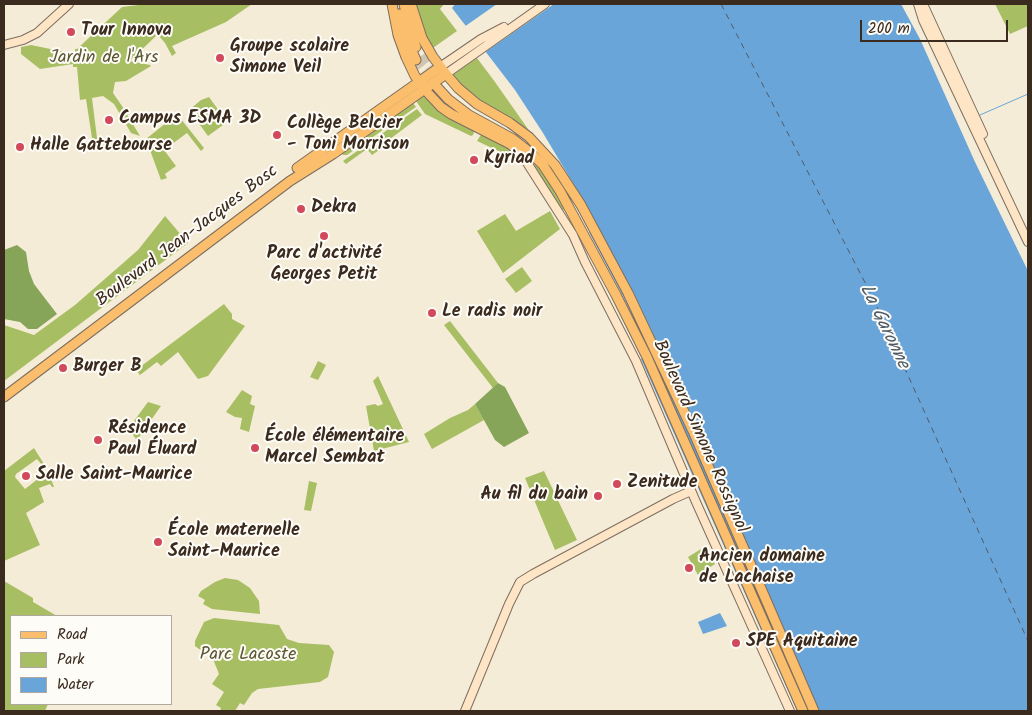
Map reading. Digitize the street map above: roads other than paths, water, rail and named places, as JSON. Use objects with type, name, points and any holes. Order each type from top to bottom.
[{"type":"main road","points":[[392,4],[400,43],[409,65],[422,85],[441,107],[510,144],[532,160],[554,182]]},
{"type":"main road","points":[[397,4],[404,33],[419,58],[404,4]]},
{"type":"main road","points":[[411,4],[422,38],[442,70],[458,88],[477,104],[510,123],[529,137],[551,160],[572,188]]},
{"type":"main road","name":"Boulevard Jean-Jacques Bosc","points":[[4,397],[290,181],[333,154],[442,70]]},
{"type":"main road","name":"Boulevard Jean-Jacques Bosc","points":[[4,391],[292,172],[422,85]]},
{"type":"main road","points":[[554,182],[538,159],[523,146],[469,114],[448,99],[439,86],[472,109],[521,137],[572,188]]},
{"type":"main road","name":"Boulevard Simone Rossignol","points":[[554,182],[578,222],[647,357],[803,711]]},
{"type":"main road","name":"Boulevard Simone Rossignol","points":[[572,188],[628,293],[693,431],[814,711]]},
{"type":"street","points":[[4,45],[23,40],[37,33],[69,4]]},
{"type":"street","points":[[464,56],[481,39],[509,25],[539,4]]},
{"type":"street","points":[[442,70],[545,4]]},
{"type":"street","points":[[918,4],[923,20],[1028,242]]},
{"type":"street","points":[[923,4],[1028,232]]},
{"type":"street","points":[[510,144],[524,158],[574,235],[585,262],[636,361],[691,491],[790,711]]},
{"type":"street","points":[[465,711],[508,604],[520,582],[674,498],[691,491]]},
{"type":"water","name":"La Garonne","points":[[455,4],[901,4],[920,39],[975,162],[1028,271],[1028,711],[797,711],[641,359],[651,355],[623,296],[589,232],[592,215],[515,90],[452,8]]},
{"type":"water","points":[[720,613],[727,626],[703,634],[698,622]]},
{"type":"waterway","points":[[980,115],[1028,94]]},
{"type":"tunnel","points":[[421,56],[441,84]]},
{"type":"tunnel","points":[[416,60],[432,82]]},
{"type":"place","name":"Tour Innova","points":[[71,32]]},
{"type":"place","name":"Groupe scolaire Simone Veil","points":[[220,58]]},
{"type":"place","name":"Campus ESMA 3D","points":[[109,120]]},
{"type":"place","name":"Collège Belcier - Toni Morrison","points":[[277,135]]},
{"type":"place","name":"Halle Gattebourse","points":[[20,147]]},
{"type":"place","name":"Kyriad","points":[[474,160]]},
{"type":"place","name":"Dekra","points":[[301,209]]},
{"type":"place","name":"Parc d'activité Georges Petit","points":[[324,236]]},
{"type":"place","name":"Le radis noir","points":[[432,313]]},
{"type":"place","name":"Burger B","points":[[63,368]]},
{"type":"place","name":"Résidence Paul Éluard","points":[[98,440]]},
{"type":"place","name":"École élémentaire Marcel Sembat","points":[[255,448]]},
{"type":"place","name":"Salle Saint-Maurice","points":[[26,476]]},
{"type":"place","name":"Zenitude","points":[[617,484]]},
{"type":"place","name":"Au fil du bain","points":[[598,496]]},
{"type":"place","name":"École maternelle Saint-Maurice","points":[[158,542]]},
{"type":"place","name":"Ancien domaine de Lachaise","points":[[689,568]]},
{"type":"place","name":"SPE Aquitaine","points":[[736,643]]},
{"type":"park label","name":"Jardin de l'Ars","points":[[104,59]]},
{"type":"park label","name":"Parc Lacoste","points":[[248,656]]}]
